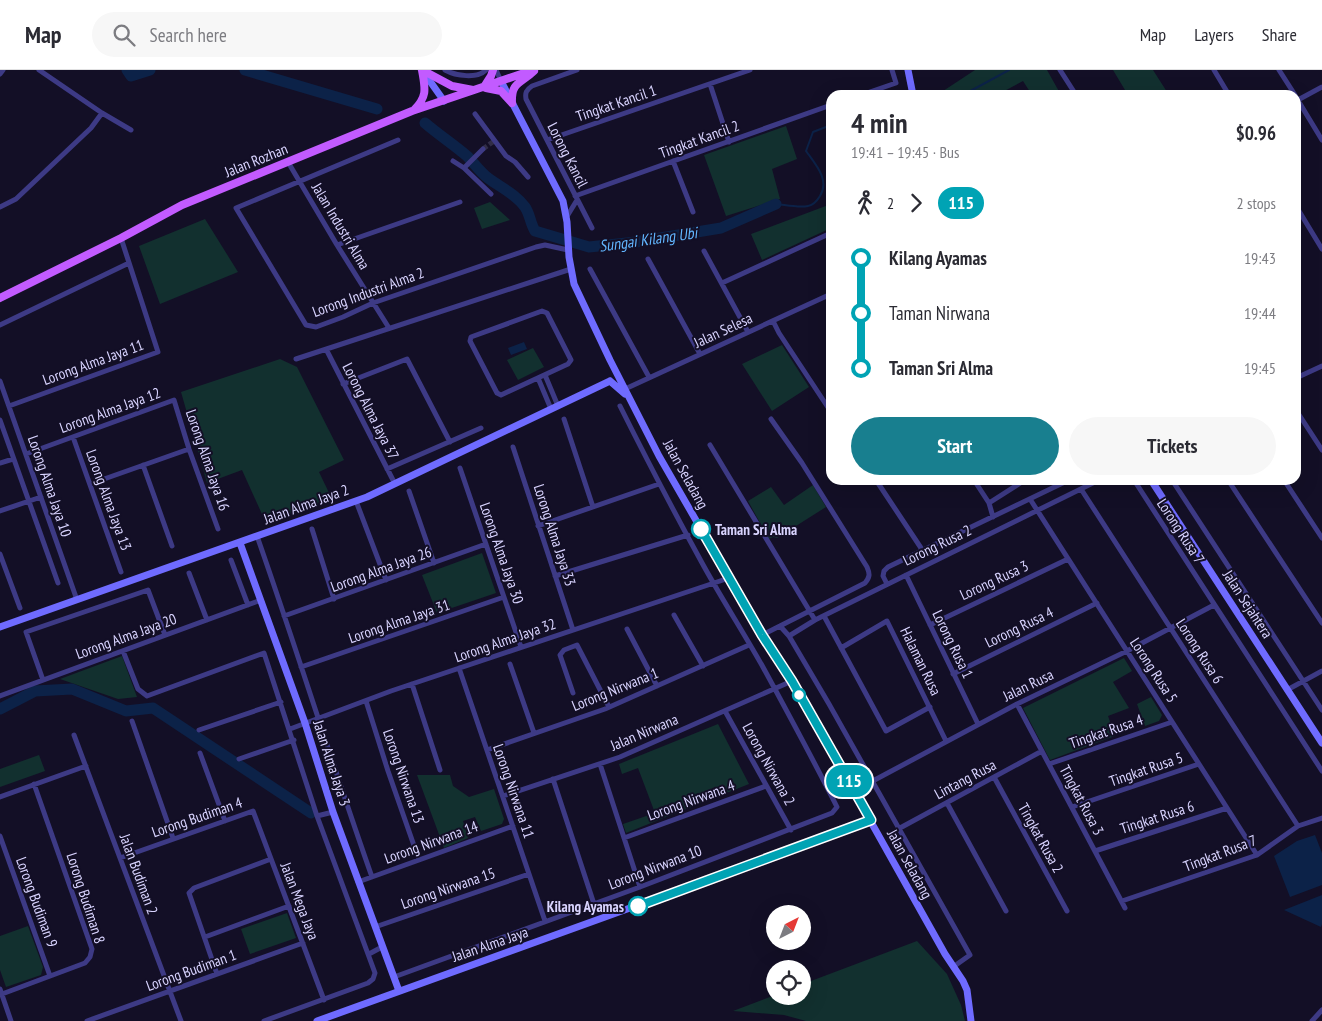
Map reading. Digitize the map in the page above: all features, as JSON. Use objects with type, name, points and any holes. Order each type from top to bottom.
[{"type":"main road","points":[[422,70],[452,86],[475,90]]},
{"type":"main road","points":[[412,112],[421,103],[425,93],[422,70]]},
{"type":"main road","points":[[494,70],[484,87],[501,91],[512,102]]},
{"type":"main road","points":[[512,102],[515,84],[534,70]]},
{"type":"main road","name":"Jalan Rozhan","points":[[0,298],[182,205],[412,112],[534,70]]},
{"type":"street","points":[[0,74],[3,70]]},
{"type":"street","points":[[39,70],[102,113],[131,130]]},
{"type":"street","points":[[422,70],[444,101]]},
{"type":"street","points":[[445,70],[463,75],[482,74],[486,70]]},
{"type":"street","points":[[494,70],[501,81]]},
{"type":"street","name":"Lorong Kancil","points":[[578,70],[532,86],[526,92],[526,99],[592,228]]},
{"type":"street","name":"Tingkat Kancil 1","points":[[547,140],[750,70]]},
{"type":"street","points":[[876,90],[896,83],[892,70]]},
{"type":"street","points":[[908,70],[912,90]]},
{"type":"street","points":[[1060,70],[1073,90]]},
{"type":"street","points":[[1214,70],[1226,90]]},
{"type":"street","points":[[1279,70],[1291,90]]},
{"type":"street","name":"Jalan Seladang","points":[[501,81],[562,201],[567,220],[571,269],[579,297],[610,360],[660,456],[729,578],[762,635],[792,681],[953,967],[964,981],[971,1021]]},
{"type":"street","points":[[710,84],[729,142]]},
{"type":"street","points":[[1301,96],[1322,87]]},
{"type":"street","points":[[1301,106],[1322,140]]},
{"type":"street","name":"Tingkat Kancil 2","points":[[576,198],[826,108]]},
{"type":"street","points":[[0,207],[16,198],[91,128],[102,113]]},
{"type":"street","points":[[474,114],[506,156],[515,162],[528,177]]},
{"type":"street","points":[[299,182],[398,140]]},
{"type":"street","points":[[465,167],[483,149]]},
{"type":"street","points":[[453,161],[465,167],[491,194]]},
{"type":"street","name":"Jalan Industri Alma","points":[[288,162],[389,328]]},
{"type":"street","points":[[674,162],[693,212]]},
{"type":"street","name":"Lorong Industri Alma 2","points":[[299,182],[236,208],[306,325],[316,327],[373,303],[536,246],[568,247]]},
{"type":"street","points":[[567,220],[576,198]]},
{"type":"street","points":[[337,245],[460,202]]},
{"type":"street","points":[[1301,214],[1322,249]]},
{"type":"street","points":[[722,283],[826,235]]},
{"type":"street","name":"Lorong Alma Jaya 11","points":[[9,406],[158,352],[120,238]]},
{"type":"street","points":[[704,250],[748,332]]},
{"type":"street","points":[[648,259],[700,354]]},
{"type":"street","points":[[0,326],[129,263]]},
{"type":"street","points":[[590,268],[649,378]]},
{"type":"street","points":[[296,359],[571,269]]},
{"type":"street","name":"Jalan Selesa","points":[[625,389],[826,296]]},
{"type":"street","points":[[542,311],[547,313],[570,360],[568,364],[545,375],[500,395],[497,393],[470,341],[471,337],[542,311]]},
{"type":"street","points":[[774,320],[779,333],[826,404]]},
{"type":"street","name":"Lorong Alma Jaya 37","points":[[326,349],[395,484]]},
{"type":"street","points":[[343,384],[407,359],[450,442]]},
{"type":"street","points":[[610,360],[610,381],[623,391],[630,400]]},
{"type":"street","points":[[1301,376],[1322,366]]},
{"type":"street","points":[[545,375],[554,407]]},
{"type":"street","points":[[538,378],[554,407]]},
{"type":"street","name":"Lorong Alma Jaya 10","points":[[0,381],[77,600]]},
{"type":"street","name":"Jalan Alma Jaya 2","points":[[0,627],[356,501],[610,381]]},
{"type":"street","name":"Lorong Alma Jaya 12","points":[[26,454],[174,400]]},
{"type":"street","name":"Lorong Alma Jaya 16","points":[[174,400],[189,449],[218,529]]},
{"type":"street","name":"Jalan Seladang","points":[[620,406],[659,484],[808,748],[837,807]]},
{"type":"street","points":[[1301,418],[1322,450]]},
{"type":"street","points":[[564,419],[593,507]]},
{"type":"street","points":[[762,635],[866,583],[870,573],[802,463],[771,419]]},
{"type":"street","name":"Lorong Alma Jaya 10","points":[[0,420],[58,583]]},
{"type":"street","points":[[387,470],[482,428]]},
{"type":"street","name":"Lorong Alma Jaya 13","points":[[73,437],[121,572]]},
{"type":"street","points":[[710,445],[815,620]]},
{"type":"street","name":"Lorong Alma Jaya 33","points":[[513,446],[573,630]]},
{"type":"street","points":[[90,484],[189,449]]},
{"type":"street","points":[[0,463],[14,458]]},
{"type":"street","points":[[143,465],[172,546]]},
{"type":"street","name":"Lorong Alma Jaya 30","points":[[460,468],[521,647]]},
{"type":"street","points":[[538,526],[659,484]]},
{"type":"street","points":[[879,485],[923,551]]},
{"type":"street","points":[[977,485],[989,503],[993,517]]},
{"type":"street","points":[[989,503],[1017,485]]},
{"type":"street","points":[[887,584],[883,576],[884,571],[1059,485]]},
{"type":"street","name":"Lorong Rusa 2","points":[[789,636],[815,620],[870,592],[1090,485]]},
{"type":"street","name":"Lorong Rusa 7","points":[[1137,485],[1322,771]]},
{"type":"street","name":"Jalan Sejahtera","points":[[1154,485],[1322,743]]},
{"type":"street","points":[[1175,485],[1322,710]]},
{"type":"street","points":[[1231,485],[1322,623]]},
{"type":"street","points":[[1287,485],[1322,538]]},
{"type":"street","name":"Lorong Rusa 6","points":[[1082,489],[1298,826]]},
{"type":"street","points":[[409,491],[434,563]]},
{"type":"street","points":[[0,512],[41,497]]},
{"type":"street","name":"Lorong Rusa 5","points":[[1030,499],[1257,855]]},
{"type":"street","points":[[356,501],[386,580]]},
{"type":"street","points":[[312,529],[334,599]]},
{"type":"street","points":[[555,576],[688,535]]},
{"type":"street","name":"Jalan Alma Jaya 3","points":[[257,536],[372,877]]},
{"type":"street","name":"Jalan Alma Jaya 3","points":[[240,543],[305,723],[333,812],[399,991]]},
{"type":"street","name":"Lorong Alma Jaya 26","points":[[284,616],[486,544]]},
{"type":"street","points":[[0,554],[20,608]]},
{"type":"street","name":"Lorong Rusa 3","points":[[930,625],[1068,559]]},
{"type":"street","points":[[231,560],[248,605]]},
{"type":"street","points":[[189,573],[207,620]]},
{"type":"street","name":"Lorong Rusa 1","points":[[906,575],[978,724]]},
{"type":"street","name":"Lorong Alma Jaya 32","points":[[290,729],[412,684],[729,578]]},
{"type":"street","points":[[866,583],[870,592]]},
{"type":"street","points":[[43,680],[26,632],[148,590],[165,635]]},
{"type":"street","name":"Lorong Alma Jaya 31","points":[[302,668],[504,597]]},
{"type":"street","name":"Lorong Alma Jaya 20","points":[[1,695],[261,600]]},
{"type":"street","name":"Lorong Rusa 4","points":[[954,674],[1097,603]]},
{"type":"street","name":"Jalan Rusa","points":[[854,791],[978,724],[1214,606]]},
{"type":"street","points":[[674,615],[703,666]]},
{"type":"street","name":"Halaman Rusa","points":[[824,616],[886,731],[930,707]]},
{"type":"street","name":"Halaman Rusa","points":[[841,648],[888,621],[946,742]]},
{"type":"street","points":[[780,626],[789,636],[873,781],[970,955],[953,967]]},
{"type":"street","points":[[626,629],[657,686]]},
{"type":"street","points":[[573,693],[560,655],[564,650],[577,645],[609,707]]},
{"type":"street","name":"Lorong Nirwana 1","points":[[486,750],[609,707],[749,645]]},
{"type":"street","name":"Jalan Alma Jaya 3","points":[[124,650],[138,688],[147,696],[264,653],[294,740],[317,816],[375,973],[373,979],[368,983],[324,1000]]},
{"type":"street","points":[[510,664],[534,733]]},
{"type":"street","name":"Lorong Nirwana 11","points":[[459,668],[545,921]]},
{"type":"street","points":[[1287,690],[1322,671]]},
{"type":"street","name":"Jalan Nirwana","points":[[503,796],[620,757],[792,681]]},
{"type":"street","points":[[412,684],[440,770]]},
{"type":"street","points":[[0,689],[1,695]]},
{"type":"street","name":"Lorong Nirwana 13","points":[[366,701],[419,860]]},
{"type":"street","points":[[199,730],[281,702]]},
{"type":"street","name":"Tingkat Rusa 3","points":[[1017,704],[1126,908]]},
{"type":"street","name":"Lorong Nirwana 2","points":[[725,711],[791,830]]},
{"type":"street","points":[[132,721],[173,838]]},
{"type":"street","name":"Tingkat Rusa 4","points":[[1049,764],[1172,722]]},
{"type":"street","name":"Jalan Budiman 2","points":[[74,735],[181,1021]]},
{"type":"street","points":[[239,759],[294,740]]},
{"type":"street","name":"Lintang Rusa","points":[[900,828],[1042,751]]},
{"type":"street","points":[[200,753],[225,821]]},
{"type":"street","points":[[600,764],[640,888]]},
{"type":"street","name":"Tingkat Rusa 5","points":[[1072,807],[1199,764]]},
{"type":"street","points":[[0,797],[86,766]]},
{"type":"street","name":"Tingkat Rusa 2","points":[[994,777],[1067,911]]},
{"type":"street","points":[[553,779],[594,904]]},
{"type":"street","name":"Lorong Budiman 8","points":[[1,991],[50,976],[85,962],[90,957],[92,949],[34,784]]},
{"type":"street","name":"Lorong Nirwana 4","points":[[624,838],[766,786]]},
{"type":"street","points":[[947,803],[1006,911]]},
{"type":"street","name":"Lorong Nirwana 10","points":[[394,977],[640,888],[791,830],[832,813],[837,807]]},
{"type":"street","name":"Tingkat Rusa 6","points":[[1095,851],[1227,808]]},
{"type":"street","name":"Lorong Budiman 4","points":[[120,858],[253,811]]},
{"type":"street","name":"Jalan Mega Jaya","points":[[253,811],[324,1000]]},
{"type":"street","points":[[317,816],[333,812]]},
{"type":"street","name":"Tingkat Rusa 7","points":[[1122,901],[1257,855],[1298,826],[1322,818]]},
{"type":"street","name":"Jalan Alma Jaya","points":[[317,1021],[871,820]]},
{"type":"street","name":"Lorong Nirwana 14","points":[[358,882],[512,826]]},
{"type":"street","name":"Lorong Budiman 9","points":[[0,836],[50,976]]},
{"type":"street","points":[[218,974],[189,893],[194,888],[271,858]]},
{"type":"street","name":"Lorong Nirwana 15","points":[[375,927],[529,874]]},
{"type":"street","points":[[205,937],[289,906]]},
{"type":"street","name":"Lorong Budiman 1","points":[[87,1021],[303,943]]},
{"type":"street","points":[[369,954],[382,947]]},
{"type":"street","points":[[1,991],[11,1021]]},
{"type":"street","points":[[264,1021],[324,1000]]},
{"type":"street","points":[[1312,1021],[1322,1011]]},
{"type":"green space","points":[[975,70],[1047,70],[1058,90],[1029,90],[1023,81],[1006,90],[945,90]]},
{"type":"green space","points":[[1113,70],[1153,70],[1166,90],[1125,90]]},
{"type":"green space","points":[[786,126],[797,159],[772,169],[780,199],[726,216],[704,155]]},
{"type":"green space","points":[[490,202],[510,220],[482,229],[474,208]]},
{"type":"green space","points":[[826,206],[826,230],[762,260],[751,234]]},
{"type":"green space","points":[[205,219],[238,272],[160,304],[139,246]]},
{"type":"green space","points":[[782,345],[809,387],[772,411],[742,364]]},
{"type":"green space","points":[[533,348],[544,367],[518,380],[507,360]]},
{"type":"green space","points":[[280,359],[297,367],[344,460],[319,472],[332,499],[266,523],[242,470],[207,483],[181,392]]},
{"type":"green space","points":[[813,485],[826,507],[777,538],[769,539],[748,501],[771,487],[784,505]]},
{"type":"green space","points":[[482,553],[496,593],[437,613],[422,575]]},
{"type":"green space","points":[[122,656],[137,697],[118,699],[60,679]]},
{"type":"green space","points":[[1124,658],[1132,671],[1113,682],[1129,708],[1108,716],[1115,736],[1050,760],[1023,708]]},
{"type":"green space","points":[[1151,697],[1162,715],[1159,721],[1145,726],[1137,704]]},
{"type":"green space","points":[[718,724],[749,784],[626,833],[623,824],[655,813],[638,768],[622,774],[619,764]]},
{"type":"green space","points":[[39,755],[45,771],[0,787],[0,769]]},
{"type":"green space","points":[[417,775],[450,775],[453,786],[469,797],[494,789],[504,819],[502,824],[481,831],[475,817],[463,821],[468,838],[444,848]]},
{"type":"green space","points":[[287,913],[296,938],[250,954],[241,929]]},
{"type":"green space","points":[[28,926],[43,967],[41,975],[6,987],[0,970],[0,936]]},
{"type":"green space","points":[[917,941],[947,974],[961,1005],[965,1021],[806,1021],[784,1015],[733,1011],[766,998],[766,1005],[811,1005],[811,981]]},
{"type":"water","points":[[524,342],[527,349],[511,355],[508,348]]},
{"type":"water","points":[[1315,835],[1322,853],[1322,885],[1290,897],[1274,856],[1297,841]]},
{"type":"water","points":[[1322,895],[1321,927],[1284,910]]},
{"type":"waterway","name":"Sungai Kilang Ubi","points":[[127,70],[131,76],[150,70]]},
{"type":"waterway","name":"Sungai Kilang Ubi","points":[[245,70],[377,109]]},
{"type":"waterway","name":"Sungai Kilang Ubi","points":[[972,90],[1009,70]]},
{"type":"waterway","name":"Sungai Kilang Ubi","points":[[425,123],[467,156],[488,178],[517,198],[527,210],[535,231],[589,247],[636,242],[721,228],[776,204]]},
{"type":"waterway","name":"Sungai Kilang Ubi","points":[[776,204],[804,207],[812,205],[818,200],[823,190],[823,178],[806,151],[813,132],[826,127]]},
{"type":"waterway","points":[[0,709],[35,691],[72,689],[126,711],[153,708],[311,813]]},
{"type":"tunnel","points":[[483,149],[494,141]]},
{"type":"bus line","name":"115","points":[[638,906],[871,820],[792,681],[762,635],[701,529]]},
{"type":"place","name":"Taman Sri Alma","points":[[701,529]]},
{"type":"place","name":"Kilang Ayamas","points":[[638,906]]}]
